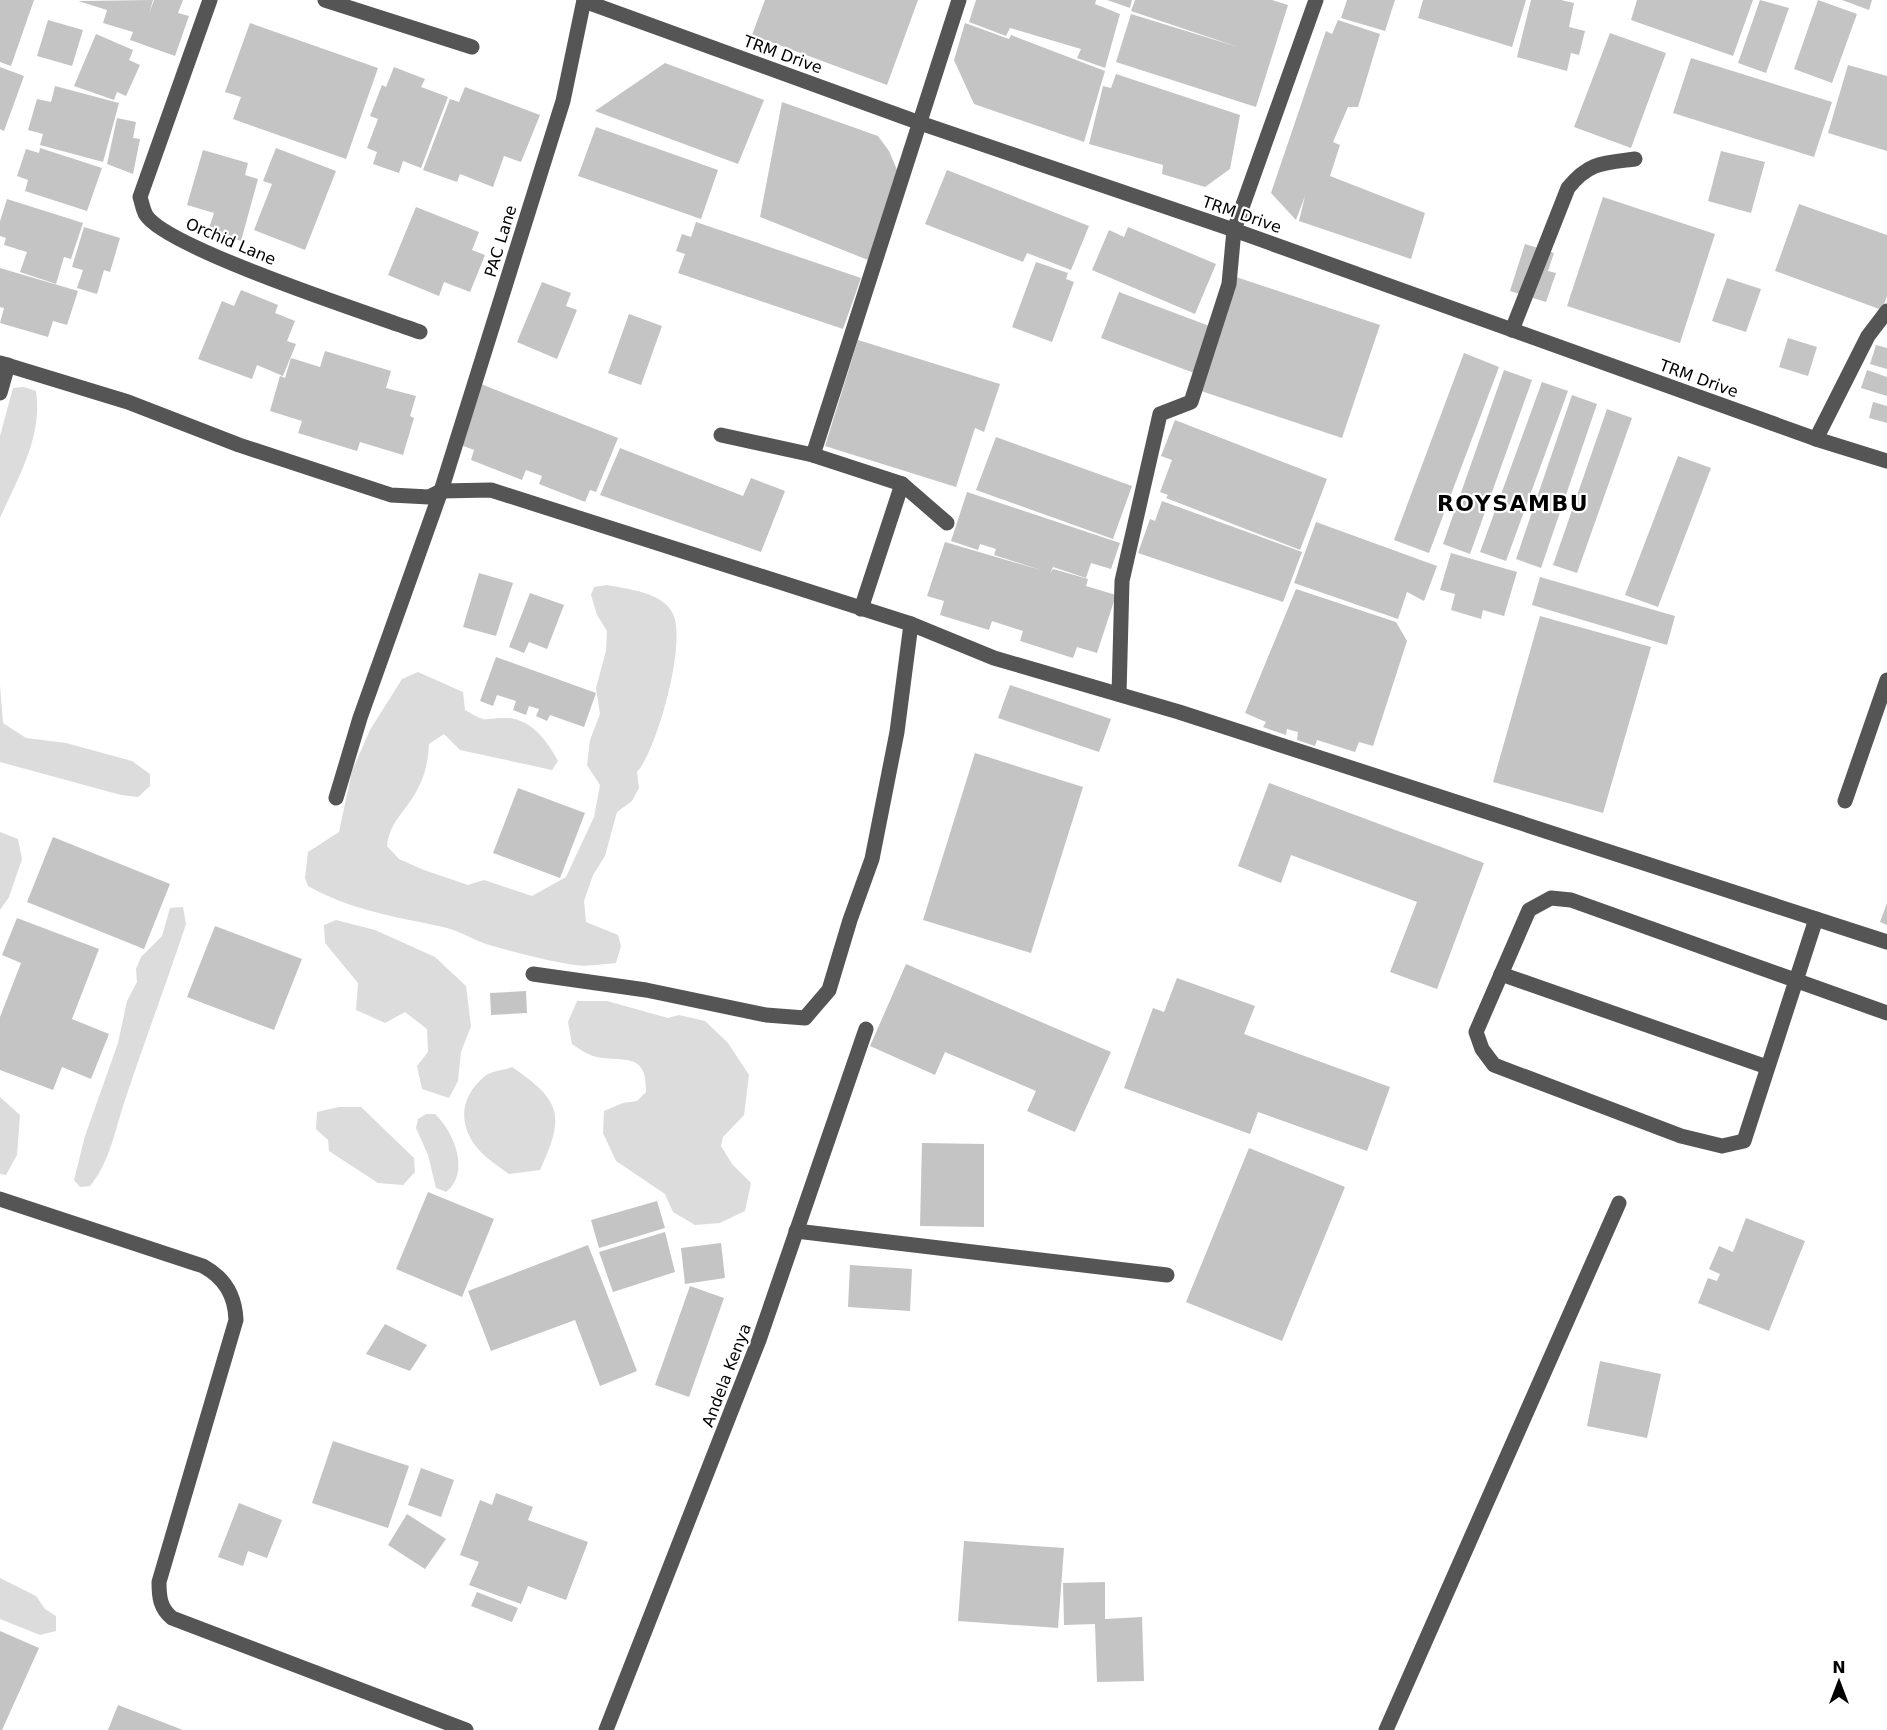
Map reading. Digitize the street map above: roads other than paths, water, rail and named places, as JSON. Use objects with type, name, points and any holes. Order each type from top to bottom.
[{"type":"street","name":"Orchid Lane","points":[[210,0],[140,198],[146,216],[169,234],[226,261],[420,332]]},
{"type":"street","points":[[325,0],[472,47]]},
{"type":"street","points":[[813,454],[959,0]]},
{"type":"street","points":[[1119,694],[1122,581],[1160,414],[1191,402],[1229,284],[1234,230],[1316,0]]},
{"type":"street","name":"TRM Drive","points":[[584,1],[920,123],[1234,230],[1815,439],[1887,461]]},
{"type":"street","name":"PAC Lane","points":[[336,798],[360,718],[441,491],[563,101],[584,1]]},
{"type":"street","points":[[1512,330],[1568,188],[1582,171],[1607,162],[1635,159]]},
{"type":"street","points":[[1815,439],[1868,336],[1887,310]]},
{"type":"street","points":[[0,393],[4,364],[128,402],[239,445],[391,495],[429,497],[441,491],[491,490],[911,624],[994,658],[1119,694],[1887,942]]},
{"type":"street","points":[[721,435],[813,454],[902,484],[947,523]]},
{"type":"street","points":[[861,609],[902,484]]},
{"type":"street","points":[[533,974],[646,990],[766,1015],[805,1018],[829,990],[850,920],[872,859],[897,732],[911,624]]},
{"type":"street","points":[[1845,801],[1887,680]]},
{"type":"street","points":[[1816,919],[1797,978],[1743,1141],[1722,1146],[1681,1136],[1494,1065],[1482,1049],[1476,1032],[1529,910],[1551,898],[1571,900],[1797,978],[1887,1012]]},
{"type":"street","points":[[1501,974],[1767,1068]]},
{"type":"street","name":"Andela Kenya","points":[[606,1730],[759,1340],[866,1029]]},
{"type":"street","points":[[0,1199],[203,1266],[221,1278],[236,1305],[236,1320],[159,1582],[159,1594],[164,1611],[172,1618],[466,1730]]},
{"type":"street","points":[[1386,1730],[1619,1203]]},
{"type":"street","points":[[796,1231],[1167,1275]]},
{"type":"district","name":"ROYSAMBU","points":[[1513,503]]}]
